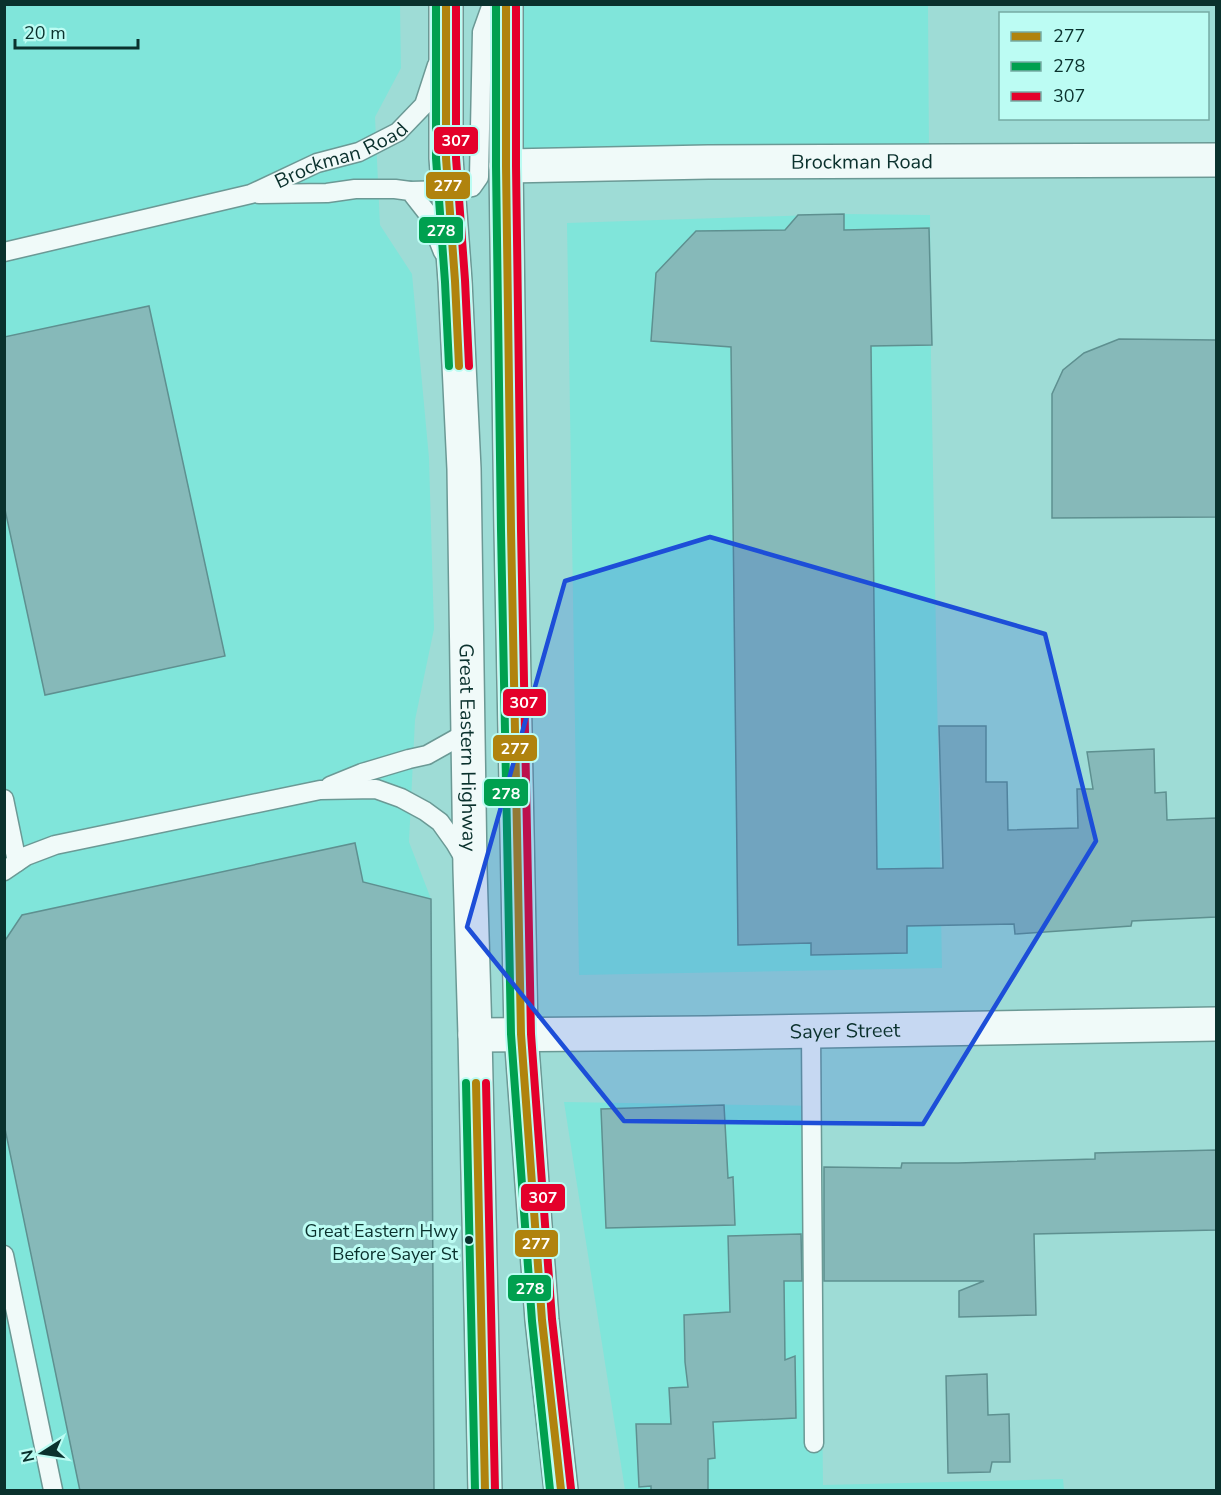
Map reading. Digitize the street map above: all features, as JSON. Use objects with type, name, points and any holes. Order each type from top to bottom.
[{"type":"main road","points":[[506,4],[511,530],[521,1034],[542,1320],[561,1491]]},
{"type":"main road","name":"Great Eastern Highway","points":[[446,20],[446,158],[455,281],[464,469],[470,869],[485,1491]]},
{"type":"main road","name":"Brockman Road","points":[[506,166],[708,162],[1216,160]]},
{"type":"main road","name":"Sayer Street","points":[[475,1035],[1216,1024]]},
{"type":"lane","name":"Brockman Road","points":[[251,194],[327,193],[355,189],[449,190],[472,187],[479,177],[482,32],[492,4]]},
{"type":"lane","name":"Brockman Road","points":[[4,252],[251,194],[317,163],[359,152],[398,132],[424,105],[446,20]]},
{"type":"lane","points":[[410,191],[428,214],[455,281]]},
{"type":"lane","points":[[4,799],[11,866],[26,856],[55,845],[320,790],[362,773],[427,755],[468,732]]},
{"type":"lane","points":[[320,790],[376,789],[401,798],[440,822],[470,869]]},
{"type":"lane","points":[[811,1031],[814,1443]]},
{"type":"lane","points":[[4,1255],[53,1491]]},
{"type":"highlighted area","points":[[710,537],[1045,634],[1096,841],[923,1124],[624,1121],[467,927],[565,581]]},
{"type":"shaded area","points":[[5,5],[400,5],[401,68],[375,117],[380,225],[412,274],[429,458],[434,629],[415,720],[409,842],[431,899],[434,1490],[5,1490]]},
{"type":"shaded area","points":[[506,5],[928,5],[929,161],[506,166]]},
{"type":"shaded area","points":[[844,214],[930,215],[942,968],[579,975],[567,223]]},
{"type":"shaded area","points":[[564,1102],[819,1106],[823,1485],[1063,1479],[1064,1490],[625,1490]]},
{"type":"building","points":[[844,214],[844,230],[929,228],[932,345],[871,346],[877,869],[943,868],[939,726],[986,726],[986,782],[1007,782],[1008,830],[1078,828],[1077,789],[1093,789],[1087,752],[1154,749],[1155,793],[1166,792],[1167,820],[1216,818],[1216,917],[1132,921],[1131,926],[1015,934],[1014,924],[907,926],[907,953],[811,955],[811,943],[738,945],[731,347],[651,341],[656,273],[696,231],[785,230],[798,215]]},
{"type":"building","points":[[149,306],[225,656],[45,695],[4,505],[4,337]]},
{"type":"building","points":[[1119,339],[1216,340],[1216,517],[1052,518],[1052,394],[1063,370],[1084,353]]},
{"type":"building","points":[[355,843],[363,882],[431,899],[434,1491],[80,1491],[4,1124],[4,942],[22,915]]},
{"type":"building","points":[[724,1105],[728,1178],[733,1177],[735,1225],[606,1228],[601,1109]]},
{"type":"building","points":[[1216,1150],[1216,1230],[1034,1234],[1036,1315],[959,1317],[959,1291],[984,1281],[824,1281],[824,1167],[901,1168],[902,1163],[1095,1159],[1095,1153]]},
{"type":"building","points":[[801,1234],[802,1281],[784,1281],[785,1360],[795,1356],[796,1418],[713,1422],[715,1458],[708,1459],[708,1491],[651,1491],[651,1486],[639,1487],[636,1424],[671,1424],[669,1388],[688,1387],[684,1315],[730,1312],[728,1236]]},
{"type":"building","points":[[987,1374],[988,1415],[1009,1414],[1010,1462],[992,1462],[990,1472],[948,1473],[946,1376]]},
{"type":"transit line","name":"278","points":[[436,4],[436,158],[449,366]]},
{"type":"transit line","name":"277","points":[[446,4],[446,158],[459,366]]},
{"type":"transit line","name":"307","points":[[456,4],[456,158],[469,366]]},
{"type":"transit line","name":"278","points":[[496,4],[501,530],[511,1034],[532,1321],[550,1490]]},
{"type":"transit line","name":"277","points":[[506,4],[511,530],[521,1034],[542,1320],[561,1490]]},
{"type":"transit line","name":"307","points":[[516,4],[521,530],[531,1034],[552,1319],[571,1489]]},
{"type":"transit line","name":"278","points":[[466,1083],[475,1490]]},
{"type":"transit line","name":"277","points":[[476,1083],[485,1490]]},
{"type":"transit line","name":"307","points":[[486,1083],[495,1490]]},
{"type":"place","name":"Great Eastern Hwy Before Sayer St","points":[[469,1240]]}]
